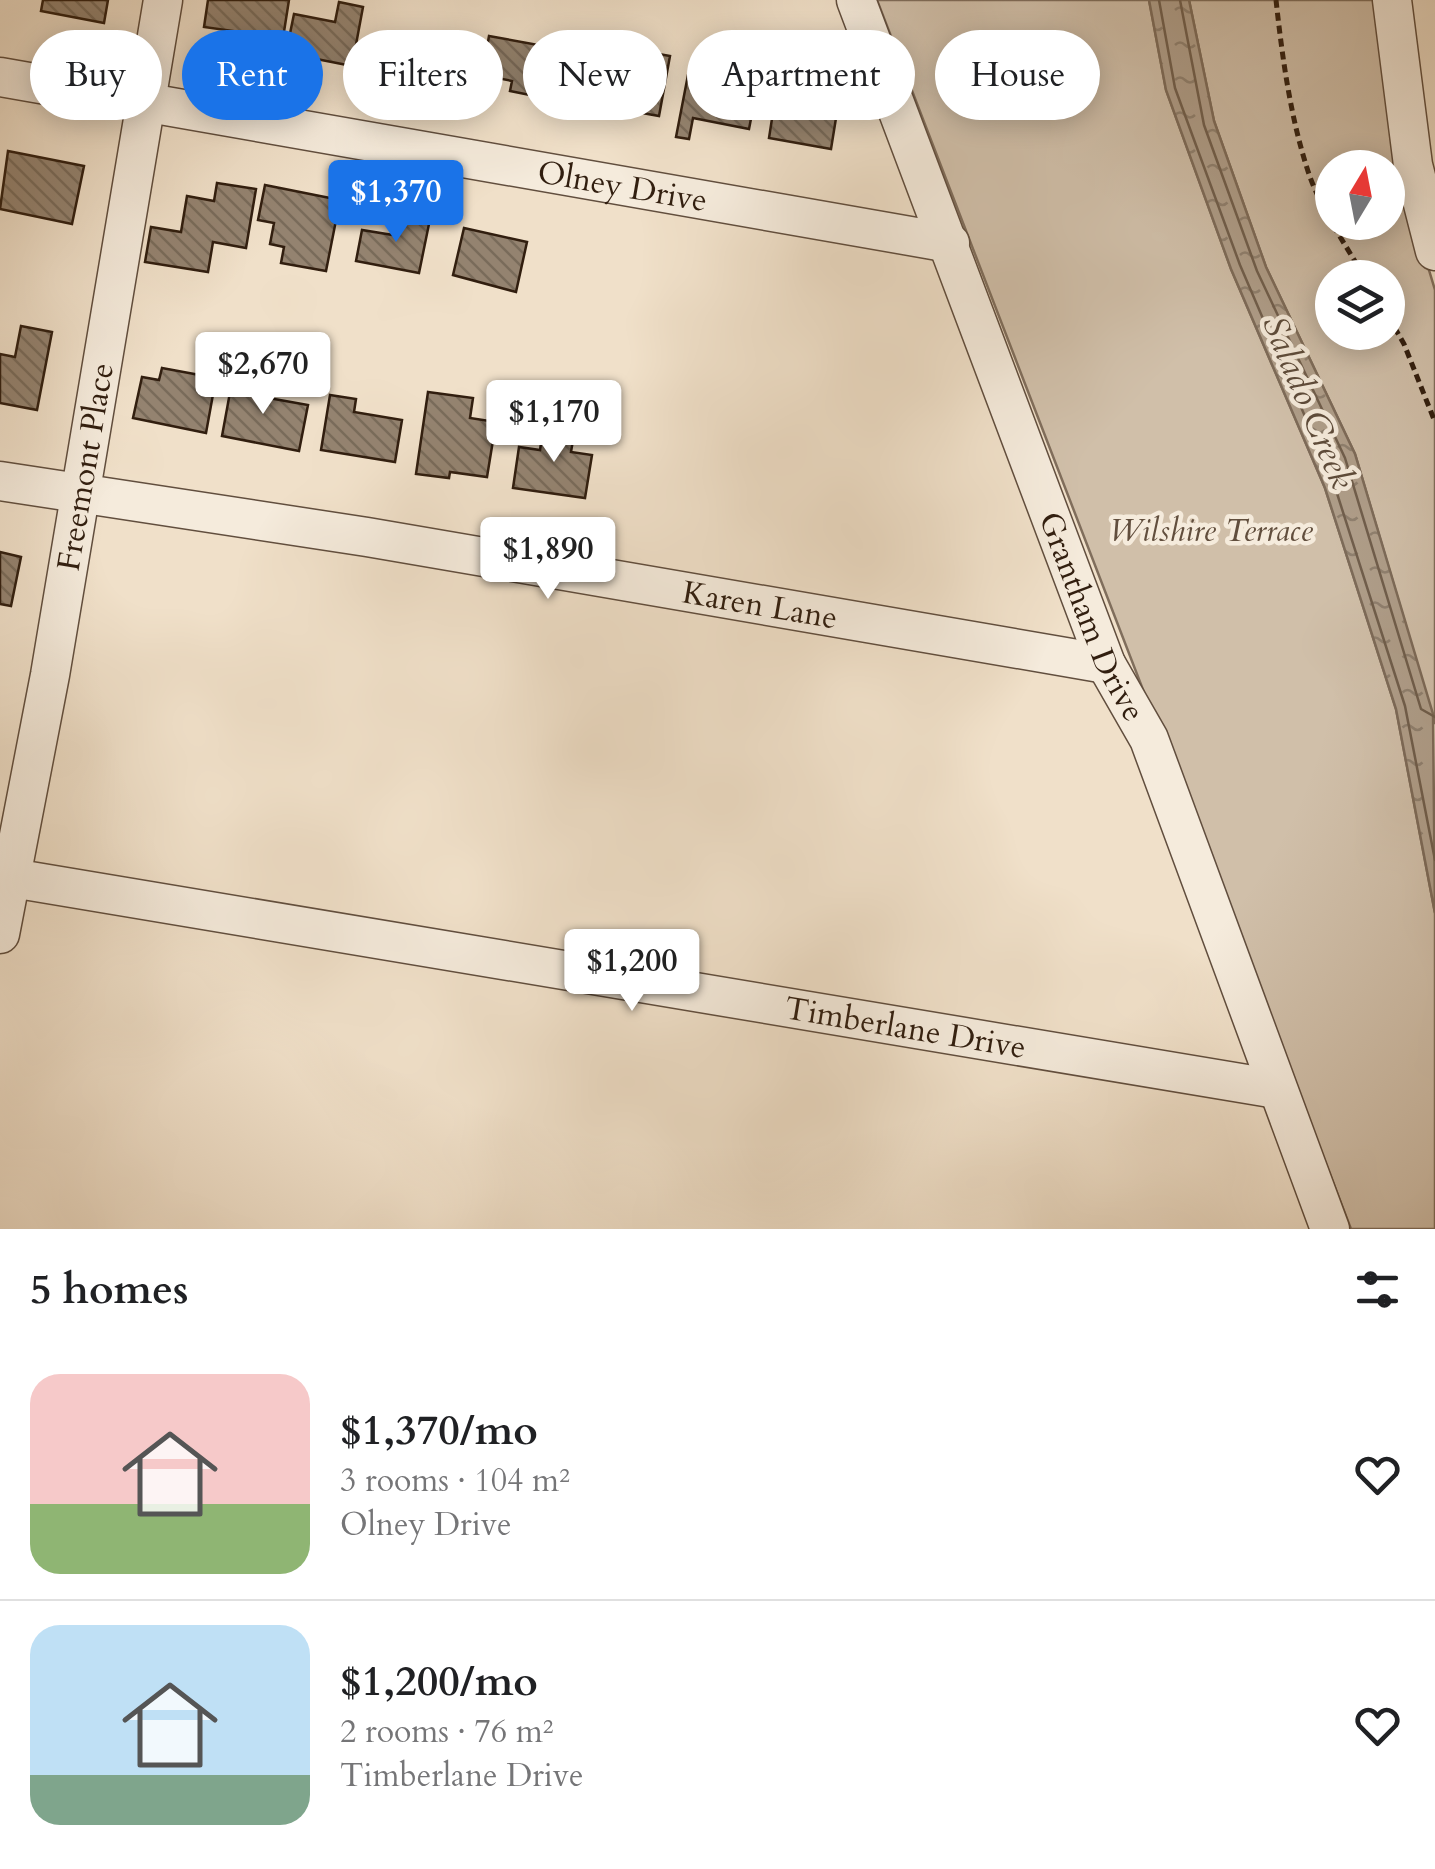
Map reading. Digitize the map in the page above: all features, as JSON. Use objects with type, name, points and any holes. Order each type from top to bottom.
[{"type":"street","name":"Freemont Place","points":[[157,30],[162,0]]},
{"type":"street","name":"Grantham Drive","points":[[856,0],[1106,664],[1149,739],[1330,1229]]},
{"type":"street","points":[[1392,0],[1423,152],[1435,251]]},
{"type":"street","name":"Olney Drive","points":[[0,77],[30,82]]},
{"type":"street","name":"Olney Drive","points":[[162,104],[950,243]]},
{"type":"street","name":"Freemont Place","points":[[0,934],[142,120]]},
{"type":"street","name":"Karen Lane","points":[[0,481],[368,537],[1106,664]]},
{"type":"street","name":"Timberlane Drive","points":[[7,877],[1276,1089]]},
{"type":"path","points":[[1276,0],[1307,168],[1354,260]]},
{"type":"path","points":[[1405,347],[1435,422]]},
{"type":"green space","name":"Wilshire Terrace","points":[[877,0],[1149,0],[1166,90],[1231,269],[1325,488],[1396,709],[1435,913],[1435,1229],[1351,1229],[915,99],[915,30],[889,30]]},
{"type":"green space","name":"Wilshire Terrace","points":[[1189,0],[1382,0],[1394,150],[1315,150],[1315,240],[1405,240],[1405,190],[1435,290],[1435,724],[1355,454],[1266,267],[1214,121]]},
{"type":"water","name":"Salado Creek","points":[[1149,0],[1189,0],[1214,121],[1266,267],[1355,454],[1433,714],[1435,913],[1396,709],[1325,488],[1231,269],[1166,90]]},
{"type":"building","points":[[43,0],[108,0],[104,23],[41,11]]},
{"type":"building","points":[[208,0],[289,0],[284,30],[204,27]]},
{"type":"building","points":[[339,2],[363,7],[359,30],[343,30],[343,64],[323,60],[323,30],[291,30],[294,14],[335,22]]},
{"type":"building","points":[[503,39],[523,42],[523,94],[510,91],[512,81],[503,79]]},
{"type":"building","points":[[687,80],[687,120],[693,120],[689,139],[676,137]]},
{"type":"building","points":[[703,120],[751,120],[749,129]]},
{"type":"building","points":[[772,120],[836,120],[831,149],[769,138]]},
{"type":"building","points":[[8,151],[84,166],[72,224],[0,209]]},
{"type":"building","points":[[217,183],[256,189],[246,248],[213,242],[208,272],[145,262],[151,227],[181,232],[187,196],[214,201]]},
{"type":"building","points":[[265,185],[340,200],[326,271],[281,263],[284,247],[270,244],[274,223],[258,220]]},
{"type":"building","points":[[397,213],[430,219],[419,273],[356,261],[362,230],[393,235]]},
{"type":"building","points":[[464,228],[527,242],[516,292],[453,275]]},
{"type":"building","points":[[21,326],[52,332],[37,410],[0,403],[0,354],[15,357]]},
{"type":"building","points":[[162,368],[216,378],[206,433],[133,418],[142,377],[159,380]]},
{"type":"building","points":[[233,376],[266,383],[263,397],[308,405],[299,451],[222,436]]},
{"type":"building","points":[[428,392],[473,398],[470,418],[496,422],[487,477],[450,472],[449,478],[416,474]]},
{"type":"building","points":[[330,395],[356,399],[354,412],[402,420],[395,462],[321,450]]},
{"type":"building","points":[[544,424],[575,428],[571,452],[592,455],[585,498],[513,488],[519,447],[540,450]]},
{"type":"building","points":[[0,552],[21,557],[11,606],[0,604]]}]
